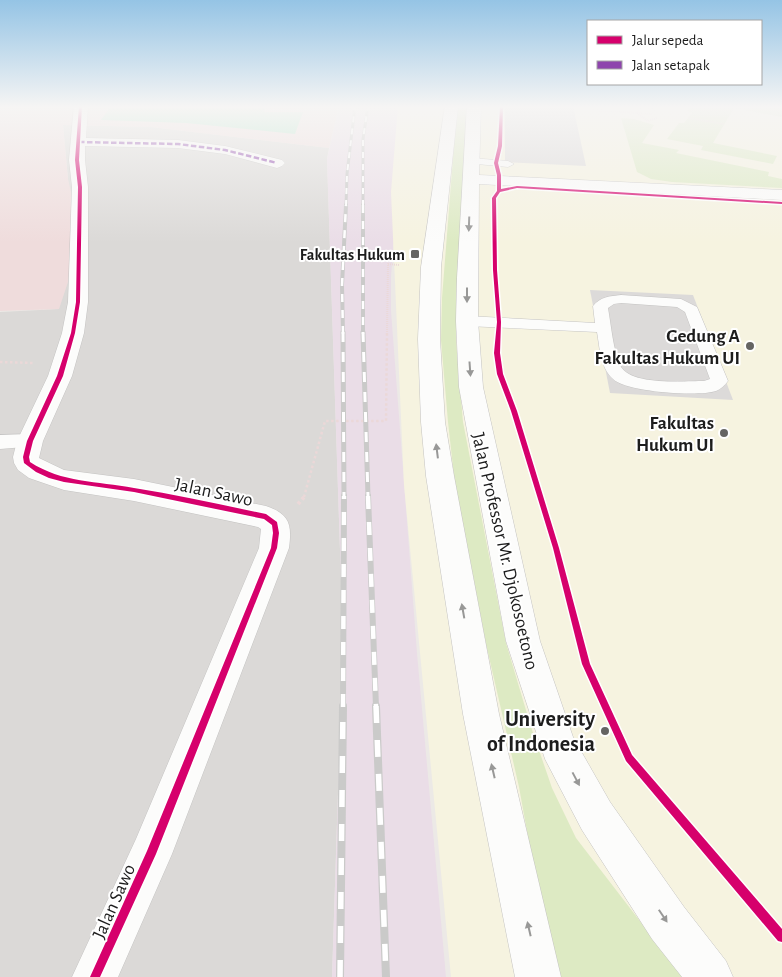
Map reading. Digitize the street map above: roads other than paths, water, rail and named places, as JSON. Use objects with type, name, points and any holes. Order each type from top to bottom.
[{"type":"street","name":"Jalan Sawo","points":[[78,152],[80,227],[78,302],[73,333],[60,376],[30,442],[26,456],[27,463],[36,471],[50,476],[132,490],[266,517],[275,524],[276,533],[274,548],[151,854],[95,977]]},
{"type":"street","points":[[231,152],[278,163]]},
{"type":"street","points":[[446,152],[431,267],[429,298],[430,385],[433,422],[441,485],[481,714],[538,977]]},
{"type":"street","name":"Jalan Professor Mr. Djokosoetono","points":[[472,152],[467,321],[471,387],[523,641],[558,746],[596,816],[668,923],[710,977]]},
{"type":"street","points":[[471,170],[782,195]]},
{"type":"lane","points":[[471,170],[508,164]]},
{"type":"lane","points":[[610,300],[666,302],[688,306],[692,310],[719,381],[712,386],[704,387],[640,383],[623,379],[615,371],[612,364],[604,328],[600,306],[610,300]]},
{"type":"lane","points":[[467,321],[604,328]]},
{"type":"lane","points":[[0,442],[30,442]]},
{"type":"railway","points":[[346,206],[350,152]]},
{"type":"railway","points":[[363,152],[363,332]]},
{"type":"railway","points":[[343,334],[342,285],[346,205]]},
{"type":"railway","points":[[343,332],[344,497]]},
{"type":"railway","points":[[363,332],[368,497]]},
{"type":"railway","points":[[368,496],[376,707]]},
{"type":"railway","points":[[343,707],[344,497]]},
{"type":"railway","points":[[340,977],[343,706]]},
{"type":"railway","points":[[376,706],[386,977]]},
{"type":"place","name":"Fakultas Hukum","points":[[415,254]]},
{"type":"place","name":"Gedung A Fakultas Hukum UI","points":[[750,346]]},
{"type":"place","name":"Fakultas Hukum UI","points":[[724,433]]},
{"type":"place","name":"University of Indonesia","points":[[605,731]]}]
